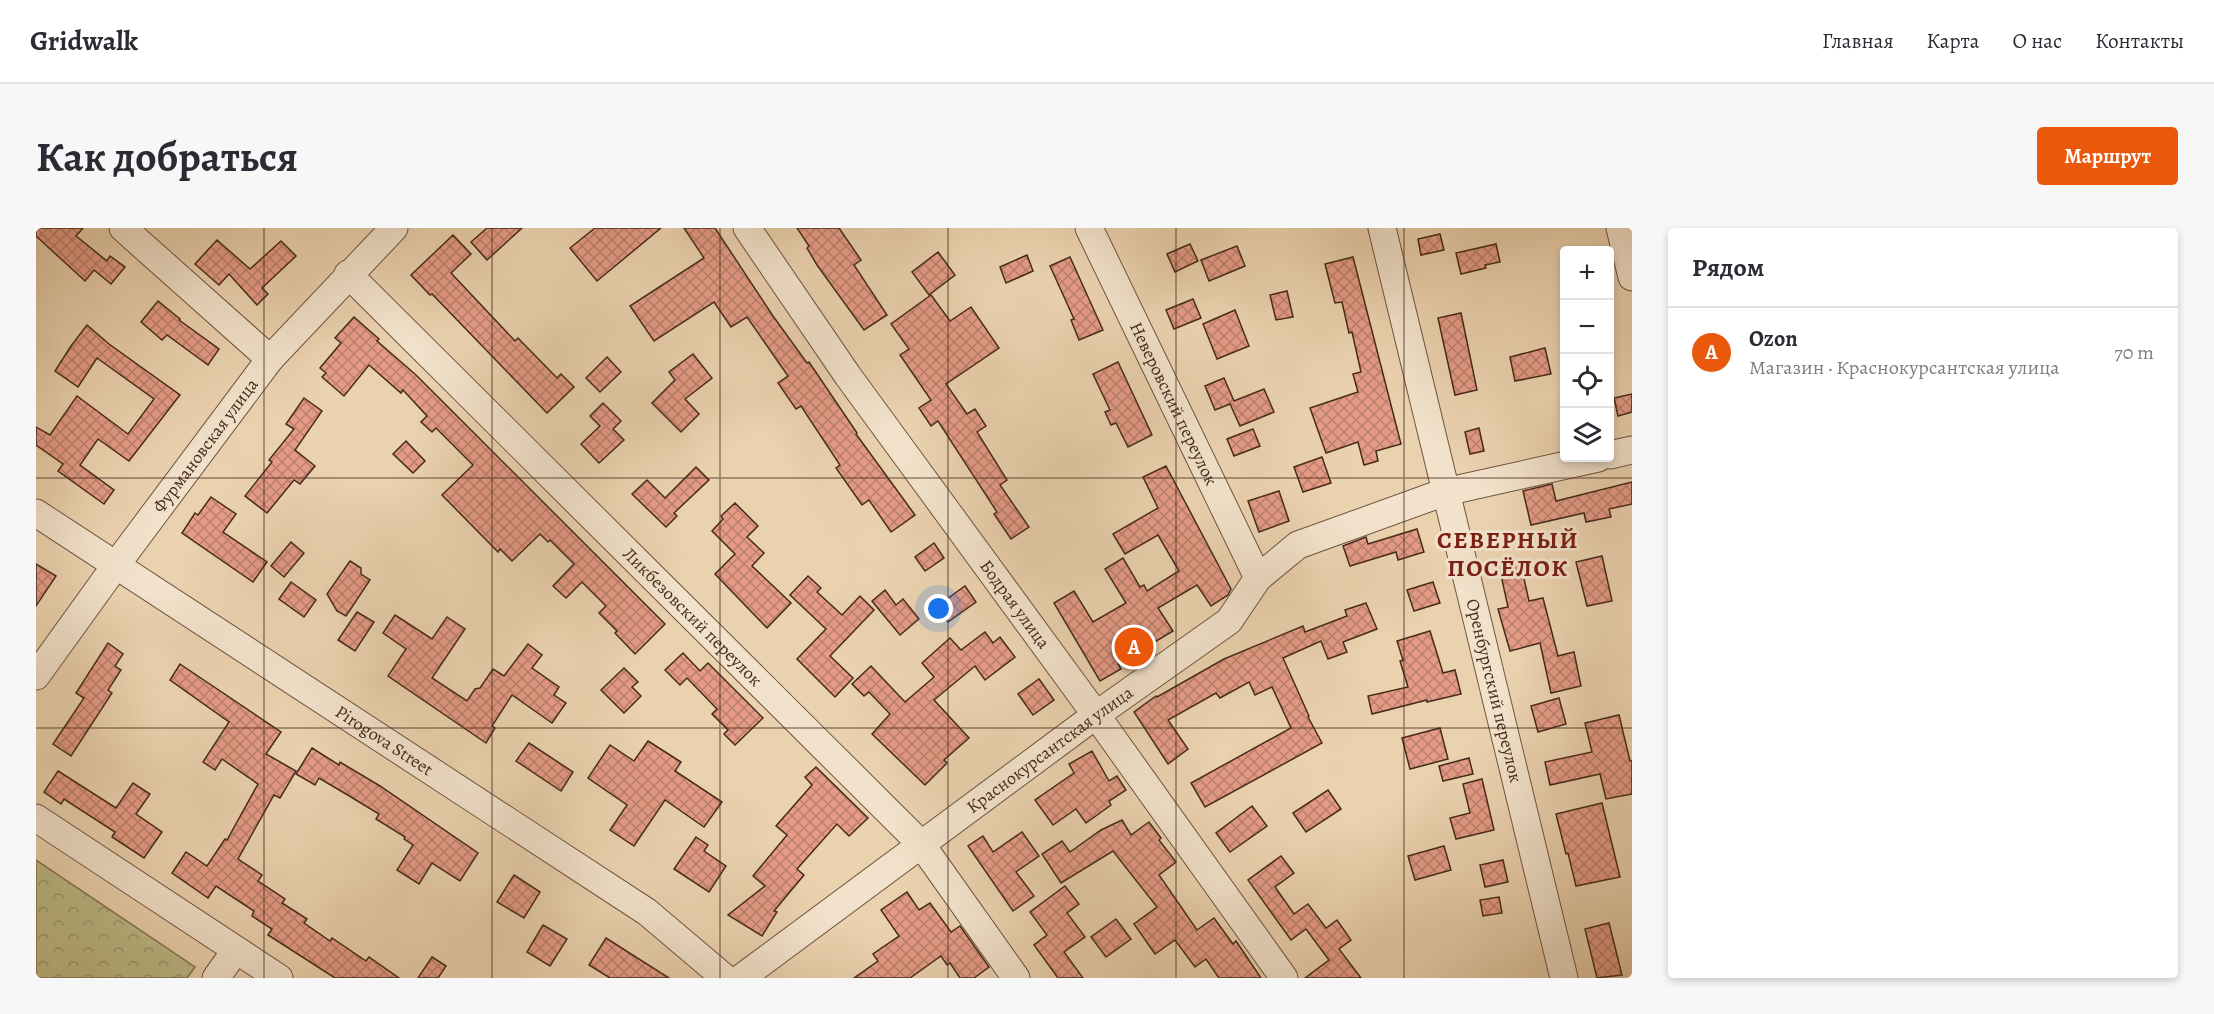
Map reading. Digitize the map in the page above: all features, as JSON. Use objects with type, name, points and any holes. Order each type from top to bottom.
[{"type":"street","points":[[123,228],[270,359]]},
{"type":"street","name":"Фурмановская улица","points":[[36,676],[270,359],[394,228]]},
{"type":"street","name":"Бодрая улица","points":[[747,228],[848,376],[1096,714],[1284,978]]},
{"type":"street","name":"Неверовский переулок","points":[[1089,228],[1258,578]]},
{"type":"street","name":"Оренбургский переулок","points":[[1382,228],[1564,978]]},
{"type":"street","points":[[1620,228],[1632,277]]},
{"type":"street","name":"Ликбезовский переулок","points":[[348,274],[921,844],[1016,978]]},
{"type":"street","points":[[1614,454],[1632,450]]},
{"type":"street","name":"Краснокурсантская улица","points":[[741,978],[1096,714],[1229,621],[1258,578],[1298,545],[1445,492],[1580,462]]},
{"type":"street","name":"Pirogova Street","points":[[36,513],[647,912],[725,978]]},
{"type":"street","points":[[36,818],[279,978]]},
{"type":"street","points":[[216,978],[236,950]]},
{"type":"green space","points":[[36,860],[195,967],[187,978],[36,978]]},
{"type":"building","points":[[36,228],[83,228],[76,236],[107,261],[110,256],[125,267],[111,284],[94,270],[85,281],[36,236]]},
{"type":"building","points":[[487,228],[522,228],[487,260],[471,242]]},
{"type":"building","points":[[595,228],[661,228],[597,281],[570,248]]},
{"type":"building","points":[[684,228],[715,228],[773,316],[807,363],[809,362],[856,434],[915,515],[891,532],[869,500],[862,505],[836,468],[840,465],[801,406],[796,409],[778,383],[788,376],[747,317],[731,327],[714,302],[654,341],[630,306],[704,258]]},
{"type":"building","points":[[797,228],[839,228],[861,260],[854,265],[887,315],[864,330],[817,265],[807,248],[809,246]]},
{"type":"building","points":[[1440,234],[1444,250],[1421,255],[1418,239]]},
{"type":"building","points":[[453,235],[471,254],[451,273],[515,341],[518,338],[557,378],[561,374],[574,387],[547,413],[411,275]]},
{"type":"building","points":[[217,240],[250,269],[281,241],[296,256],[262,288],[268,294],[257,305],[229,274],[219,285],[195,264]]},
{"type":"building","points":[[1190,244],[1198,261],[1175,272],[1167,254]]},
{"type":"building","points":[[1496,244],[1500,262],[1461,274],[1456,253]]},
{"type":"building","points":[[1237,246],[1245,266],[1209,281],[1201,260]]},
{"type":"building","points":[[938,252],[955,275],[929,295],[912,272]]},
{"type":"building","points":[[1027,255],[1033,271],[1006,283],[1000,267]]},
{"type":"building","points":[[1070,257],[1103,330],[1079,340],[1071,320],[1074,319],[1050,266]]},
{"type":"building","points":[[1353,257],[1401,444],[1376,451],[1378,461],[1364,465],[1358,442],[1326,453],[1310,408],[1358,392],[1353,374],[1361,372],[1352,332],[1349,333],[1342,302],[1335,303],[1325,264]]},
{"type":"building","points":[[1287,291],[1293,317],[1276,320],[1270,295]]},
{"type":"building","points":[[931,295],[950,321],[971,307],[999,348],[946,384],[967,414],[975,409],[986,426],[977,432],[1007,480],[1000,485],[1029,527],[1011,539],[994,514],[997,512],[938,421],[931,426],[919,408],[931,400],[900,355],[909,349],[891,324]]},
{"type":"building","points":[[1193,299],[1201,318],[1174,329],[1166,310]]},
{"type":"building","points":[[158,301],[179,320],[219,349],[208,365],[167,335],[162,340],[141,322]]},
{"type":"building","points":[[1235,310],[1249,346],[1217,359],[1203,324]]},
{"type":"building","points":[[1461,313],[1477,390],[1455,395],[1438,318]]},
{"type":"building","points":[[354,317],[379,339],[377,341],[416,375],[665,624],[635,654],[599,613],[606,606],[582,582],[566,598],[553,586],[574,564],[550,540],[548,542],[540,534],[512,561],[500,549],[498,552],[442,495],[473,465],[436,428],[432,432],[421,422],[427,416],[403,390],[401,393],[369,365],[344,396],[322,377],[326,373],[320,368],[341,343],[335,338]]},
{"type":"building","points":[[87,325],[109,344],[180,395],[129,461],[98,439],[80,465],[114,490],[104,504],[58,471],[63,464],[36,445],[36,427],[50,435],[77,396],[128,434],[154,399],[97,358],[78,387],[55,371]]},
{"type":"building","points":[[1545,348],[1551,374],[1515,381],[1510,357]]},
{"type":"building","points":[[693,354],[712,378],[685,399],[699,414],[681,432],[652,403],[675,380],[669,372]]},
{"type":"building","points":[[607,357],[621,372],[600,392],[586,378]]},
{"type":"building","points":[[1118,362],[1152,435],[1128,447],[1116,423],[1111,425],[1105,412],[1110,410],[1093,374]]},
{"type":"building","points":[[1224,378],[1234,401],[1264,389],[1274,412],[1240,426],[1230,404],[1215,410],[1205,386]]},
{"type":"building","points":[[1632,394],[1632,412],[1618,416],[1614,398]]},
{"type":"building","points":[[304,398],[322,411],[295,450],[315,466],[300,484],[294,480],[267,513],[245,496],[272,462],[269,460],[294,429],[286,424]]},
{"type":"building","points":[[603,403],[621,421],[613,429],[624,440],[599,463],[581,444],[600,426],[590,416]]},
{"type":"building","points":[[1479,428],[1484,451],[1470,454],[1465,432]]},
{"type":"building","points":[[1253,429],[1260,446],[1234,456],[1227,439]]},
{"type":"building","points":[[406,441],[425,461],[413,473],[393,454]]},
{"type":"building","points":[[1322,457],[1331,483],[1303,492],[1294,467]]},
{"type":"building","points":[[1166,466],[1231,589],[1228,595],[1211,606],[1197,585],[1158,608],[1173,631],[1118,664],[1121,669],[1100,681],[1054,603],[1074,591],[1093,622],[1126,603],[1105,569],[1123,558],[1140,587],[1144,585],[1147,591],[1179,571],[1158,535],[1125,554],[1113,534],[1158,508],[1143,477]]},
{"type":"building","points":[[696,467],[709,480],[674,513],[677,516],[666,527],[632,494],[647,480],[665,498]]},
{"type":"building","points":[[1632,482],[1632,504],[1609,509],[1611,517],[1586,522],[1584,513],[1531,525],[1523,491],[1552,484],[1556,501]]},
{"type":"building","points":[[1279,491],[1289,521],[1259,532],[1248,501]]},
{"type":"building","points":[[211,497],[236,514],[223,532],[267,562],[253,582],[182,533],[195,513],[198,515]]},
{"type":"building","points":[[735,503],[758,526],[747,537],[764,553],[752,566],[791,603],[767,628],[715,574],[735,554],[712,531],[723,519],[721,516]]},
{"type":"building","points":[[1417,529],[1424,552],[1398,560],[1396,552],[1350,566],[1343,546],[1366,537],[1368,544]]},
{"type":"building","points":[[291,542],[304,553],[284,577],[271,566]]},
{"type":"building","points":[[934,543],[944,558],[925,571],[915,557]]},
{"type":"building","points":[[1602,556],[1612,601],[1587,606],[1576,562]]},
{"type":"building","points":[[350,561],[361,568],[361,574],[370,580],[346,616],[337,611],[327,594]]},
{"type":"building","points":[[1520,561],[1529,601],[1543,598],[1558,656],[1574,652],[1581,686],[1551,693],[1540,643],[1510,651],[1498,609],[1508,607],[1499,566]]},
{"type":"building","points":[[36,564],[56,576],[36,606]]},
{"type":"building","points":[[808,576],[821,588],[817,592],[842,615],[860,596],[874,610],[830,656],[853,678],[835,697],[797,659],[826,629],[790,595]]},
{"type":"building","points":[[291,582],[316,600],[304,617],[279,599]]},
{"type":"building","points":[[1433,582],[1440,603],[1414,611],[1407,590]]},
{"type":"building","points":[[965,586],[976,602],[948,622],[937,606]]},
{"type":"building","points":[[885,590],[896,605],[903,599],[919,619],[900,635],[872,601]]},
{"type":"building","points":[[1366,603],[1377,629],[1343,642],[1347,652],[1328,659],[1321,641],[1283,658],[1308,717],[1322,743],[1205,807],[1191,783],[1291,728],[1272,687],[1255,695],[1249,682],[1220,698],[1216,693],[1168,720],[1188,749],[1168,764],[1134,712],[1156,696],[1224,659],[1303,626],[1305,632],[1347,616],[1345,610]]},
{"type":"building","points":[[357,612],[374,622],[355,651],[338,640]]},
{"type":"building","points":[[395,615],[432,639],[447,617],[465,629],[432,678],[467,701],[475,689],[480,688],[493,669],[504,676],[528,644],[542,655],[532,668],[559,687],[554,695],[566,703],[552,723],[512,695],[492,726],[495,728],[486,743],[388,676],[406,649],[383,633]]},
{"type":"building","points":[[1430,631],[1443,673],[1455,670],[1461,694],[1372,714],[1368,696],[1408,687],[1397,641]]},
{"type":"building","points":[[985,632],[993,643],[1000,637],[1015,657],[985,680],[975,666],[934,700],[969,738],[944,760],[947,763],[925,785],[872,734],[890,714],[869,692],[864,696],[852,684],[871,666],[905,702],[934,677],[922,663],[950,638],[961,650]]},
{"type":"building","points":[[108,643],[123,654],[115,666],[121,670],[108,690],[112,693],[71,756],[53,744],[84,698],[76,693]]},
{"type":"building","points":[[683,653],[700,671],[708,663],[763,718],[735,745],[724,734],[728,730],[712,714],[717,709],[687,678],[680,685],[665,670]]},
{"type":"building","points":[[180,664],[281,732],[266,754],[296,771],[280,798],[274,795],[238,859],[262,875],[258,881],[285,899],[282,903],[307,919],[304,923],[330,941],[332,938],[366,961],[369,957],[399,978],[335,978],[268,935],[272,929],[252,916],[254,911],[216,886],[208,898],[172,873],[186,852],[207,866],[225,839],[227,840],[258,784],[222,759],[215,770],[203,762],[229,722],[170,680]]},
{"type":"building","points":[[624,668],[638,682],[632,687],[641,696],[624,713],[601,690]]},
{"type":"building","points":[[1039,679],[1054,700],[1033,715],[1018,694]]},
{"type":"building","points":[[1559,698],[1566,724],[1538,732],[1531,706]]},
{"type":"building","points":[[1619,715],[1630,761],[1632,761],[1632,794],[1606,799],[1600,774],[1550,785],[1545,762],[1592,752],[1585,723]]},
{"type":"building","points":[[1440,728],[1448,759],[1410,769],[1402,738]]},
{"type":"building","points":[[648,741],[681,762],[675,771],[722,802],[704,827],[665,800],[634,846],[610,830],[627,805],[588,778],[610,745],[634,761]]},
{"type":"building","points":[[529,743],[573,772],[561,791],[516,761]]},
{"type":"building","points":[[312,748],[380,786],[478,853],[460,881],[432,863],[419,884],[397,870],[413,845],[404,839],[405,837],[376,819],[379,814],[319,778],[315,785],[296,774]]},
{"type":"building","points":[[1092,751],[1109,781],[1117,776],[1126,790],[1109,801],[1111,805],[1086,823],[1076,809],[1053,825],[1035,800],[1074,773],[1069,764]]},
{"type":"building","points":[[1469,758],[1473,774],[1443,781],[1439,766]]},
{"type":"building","points":[[816,767],[868,818],[849,836],[837,824],[797,869],[804,875],[774,911],[777,912],[762,936],[728,915],[765,886],[753,876],[787,835],[776,826],[812,785],[805,777]]},
{"type":"building","points":[[58,771],[116,808],[133,783],[150,794],[136,814],[162,832],[144,858],[112,837],[115,832],[64,799],[61,804],[44,792]]},
{"type":"building","points":[[1482,779],[1494,830],[1456,839],[1450,818],[1470,813],[1463,784]]},
{"type":"building","points":[[1328,790],[1341,809],[1306,832],[1293,813]]},
{"type":"building","points":[[1602,803],[1620,877],[1576,886],[1556,814]]},
{"type":"building","points":[[1252,806],[1267,826],[1230,852],[1216,833]]},
{"type":"building","points":[[1122,820],[1131,835],[1149,822],[1176,862],[1159,875],[1197,930],[1214,918],[1233,944],[1236,941],[1261,978],[1219,978],[1206,959],[1195,967],[1175,940],[1155,954],[1134,924],[1157,907],[1113,851],[1061,883],[1042,854],[1062,841],[1070,852],[1101,830]]},
{"type":"building","points":[[1022,832],[1039,856],[1016,872],[1034,896],[1013,911],[968,846],[983,836],[993,852]]},
{"type":"building","points":[[696,837],[708,845],[704,851],[726,866],[709,892],[674,869]]},
{"type":"building","points":[[1444,846],[1451,870],[1415,880],[1408,856]]},
{"type":"building","points":[[1281,856],[1294,873],[1275,887],[1294,914],[1308,904],[1326,928],[1337,920],[1351,940],[1339,949],[1361,978],[1305,978],[1329,960],[1306,929],[1291,940],[1248,880]]},
{"type":"building","points":[[1503,860],[1508,882],[1485,887],[1480,865]]},
{"type":"building","points":[[514,875],[540,892],[524,918],[497,902]]},
{"type":"building","points":[[1065,886],[1079,904],[1067,913],[1085,937],[1064,952],[1083,978],[1058,978],[1034,945],[1047,935],[1030,912]]},
{"type":"building","points":[[907,892],[919,910],[930,903],[951,932],[960,926],[989,967],[974,978],[960,978],[950,963],[947,965],[941,956],[910,978],[854,978],[878,961],[873,954],[899,936],[881,910]]},
{"type":"building","points":[[1499,897],[1502,913],[1483,916],[1480,900]]},
{"type":"building","points":[[1116,919],[1131,939],[1106,957],[1091,937]]},
{"type":"building","points":[[1609,923],[1622,975],[1597,978],[1585,929]]},
{"type":"building","points":[[543,925],[567,939],[550,966],[527,952]]},
{"type":"building","points":[[606,938],[669,978],[610,978],[589,965]]},
{"type":"building","points":[[432,957],[446,966],[438,978],[418,978]]},
{"type":"place","name":"Ozon","points":[[1134,647]]},
{"type":"district","name":"СЕВЕРНЫЙ ПОСЁЛОК","points":[[1508,554]]}]
